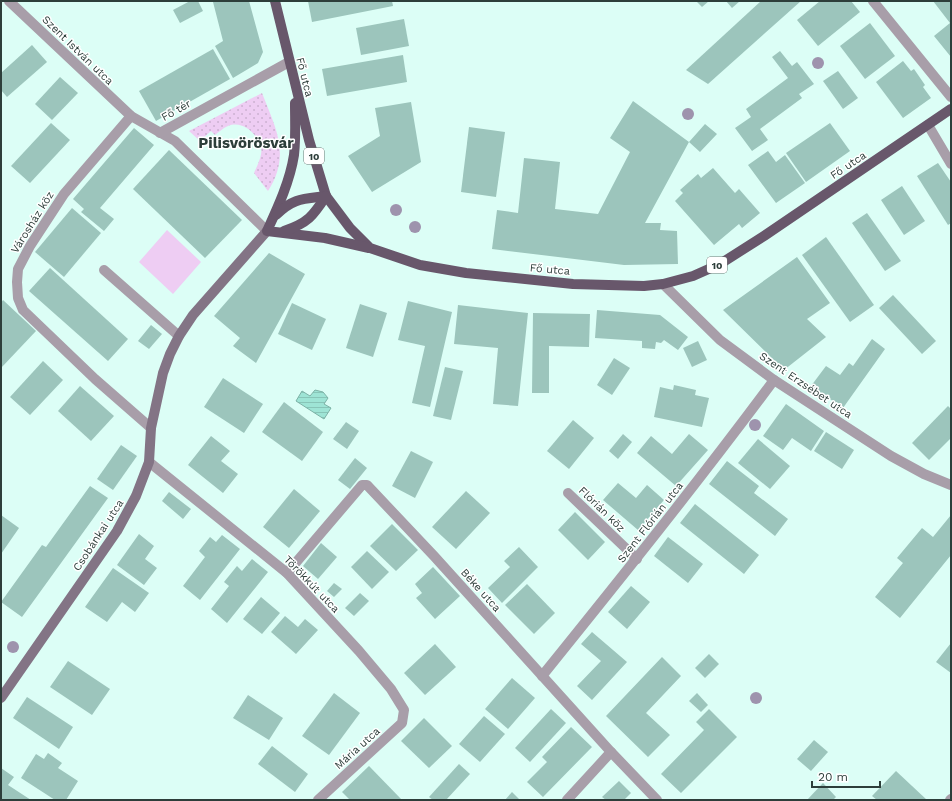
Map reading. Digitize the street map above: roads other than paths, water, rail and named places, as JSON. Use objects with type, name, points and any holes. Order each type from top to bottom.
[{"type":"main road","name":"Fő utca","points":[[276,1],[289,62],[309,140],[326,196],[350,228],[370,248],[420,265],[466,273],[573,284],[644,286],[662,284],[693,276],[720,264],[764,236],[951,109]]},
{"type":"main road","points":[[295,85],[295,143],[293,161],[286,185],[267,230],[325,238],[370,248]]},
{"type":"main road","points":[[273,218],[285,206],[295,200],[326,196]]},
{"type":"main road","points":[[282,232],[299,226],[310,218],[326,196]]},
{"type":"main road","name":"Csobánkai utca","points":[[1,698],[117,531],[136,496],[149,462],[151,428],[163,373],[179,336],[193,316],[267,230]]},
{"type":"street","name":"Szent István utca","points":[[9,1],[131,116],[160,133]]},
{"type":"street","points":[[873,1],[951,97]]},
{"type":"street","name":"Fő tér","points":[[160,133],[289,62]]},
{"type":"street","name":"Városház köz","points":[[131,116],[64,194],[30,246],[18,269],[18,298],[23,310],[40,327],[95,379],[151,428]]},
{"type":"street","points":[[928,125],[951,164]]},
{"type":"street","name":"Fő tér","points":[[160,133],[175,142],[193,158],[267,230]]},
{"type":"street","points":[[104,270],[179,336]]},
{"type":"street","name":"Szent Erzsébet utca","points":[[662,284],[720,340],[774,380],[891,456],[924,474],[951,485]]},
{"type":"street","name":"Szent Flórián utca","points":[[542,676],[637,559],[774,380]]},
{"type":"street","name":"Törökkút utca","points":[[149,462],[287,573],[359,651],[391,689],[404,710]]},
{"type":"street","name":"Béke utca","points":[[287,573],[362,485],[367,485],[434,556],[611,752],[658,800]]},
{"type":"street","name":"Flórián köz","points":[[568,493],[637,559]]},
{"type":"street","name":"Mária utca","points":[[318,800],[402,724],[404,710]]},
{"type":"street","points":[[567,800],[611,752]]},
{"type":"district","name":"Pilisvörösvár","points":[[246,143]]}]
